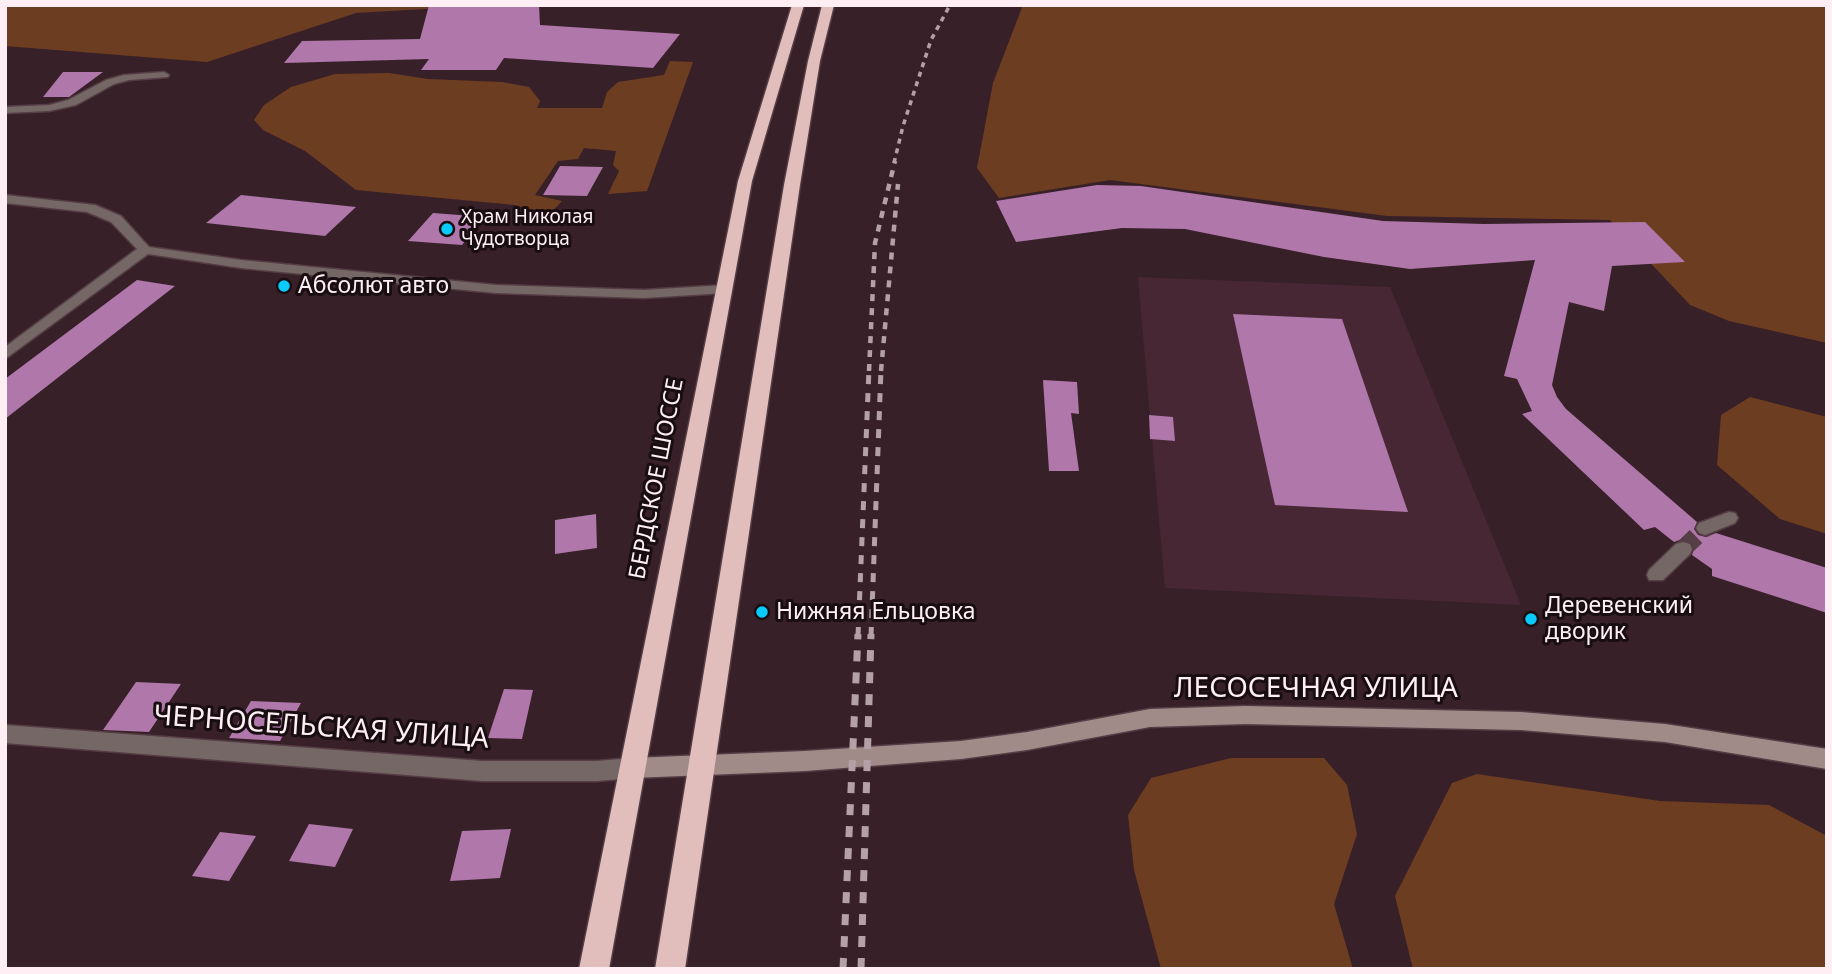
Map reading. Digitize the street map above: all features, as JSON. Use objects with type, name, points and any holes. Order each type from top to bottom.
[{"type":"highway","name":"БЕРДСКОЕ ШОССЕ","points":[[670,969],[792,185],[798,5]]},
{"type":"highway","name":"БЕРДСКОЕ ШОССЕ","points":[[594,969],[745,181],[797,61],[828,5]]},
{"type":"street","points":[[5,110],[49,108],[72,103],[110,82],[128,76],[164,75]]},
{"type":"street","points":[[5,199],[90,208],[116,219],[145,250],[337,275],[496,289],[644,294],[724,289]]},
{"type":"street","points":[[5,354],[145,250]]},
{"type":"street","points":[[1705,528],[1729,518]]},
{"type":"street","points":[[1656,575],[1683,549]]},
{"type":"street","name":"ЛЕСОСЕЧНАЯ УЛИЦА","points":[[701,766],[961,750],[1027,741],[1150,718],[1245,715],[1521,721],[1665,733],[1827,759]]},
{"type":"street","name":"ЧЕРНОСЕЛЬСКАЯ УЛИЦА","points":[[5,734],[482,771],[597,771],[632,768]]},
{"type":"street","points":[[632,768],[701,766]]},
{"type":"shaded area","points":[[5,5],[493,5],[356,13],[207,62],[5,46]]},
{"type":"shaded area","points":[[1023,5],[1827,5],[1827,343],[1729,321],[1690,305],[1610,220],[1387,216],[1110,180],[999,198],[977,168],[993,83]]},
{"type":"shaded area","points":[[670,61],[693,62],[647,191],[608,194],[619,171],[613,165],[616,151],[584,148],[578,159],[558,161],[535,195],[562,201],[549,215],[515,205],[356,190],[305,151],[263,130],[254,120],[264,105],[291,87],[335,74],[389,73],[428,79],[502,82],[529,87],[540,101],[537,108],[602,108],[607,92],[618,82],[664,75]]},
{"type":"shaded area","points":[[1138,277],[1390,287],[1521,605],[1165,588]]},
{"type":"shaded area","points":[[1750,397],[1827,417],[1827,534],[1780,519],[1717,465],[1721,415]]},
{"type":"shaded area","points":[[1231,758],[1324,758],[1347,785],[1357,834],[1334,904],[1353,969],[1161,969],[1134,870],[1128,815],[1151,778]]},
{"type":"shaded area","points":[[1477,774],[1660,801],[1769,805],[1827,836],[1827,969],[1413,969],[1395,896],[1452,783]]},
{"type":"building","points":[[429,5],[539,5],[540,25],[680,34],[653,68],[504,58],[496,70],[421,70],[429,59],[284,63],[302,41],[420,39]]},
{"type":"building","points":[[63,72],[103,72],[69,97],[43,97]]},
{"type":"building","points":[[560,166],[603,167],[587,196],[543,195]]},
{"type":"building","points":[[1097,185],[1141,186],[1383,221],[1484,224],[1645,222],[1685,262],[1612,266],[1604,311],[1569,302],[1552,385],[1557,397],[1566,409],[1697,522],[1694,529],[1698,535],[1706,537],[1716,533],[1827,568],[1827,613],[1712,576],[1712,569],[1692,555],[1694,548],[1691,541],[1682,539],[1674,542],[1655,527],[1644,530],[1522,414],[1532,411],[1517,379],[1504,376],[1535,260],[1410,269],[1324,257],[1185,229],[1122,228],[1016,242],[996,201]]},
{"type":"building","points":[[241,195],[356,207],[325,236],[206,223]]},
{"type":"building","name":"Храм Николая Чудотворца","points":[[433,213],[485,217],[462,245],[408,241]]},
{"type":"building","points":[[137,280],[175,286],[5,419],[5,379]]},
{"type":"building","points":[[1233,314],[1342,319],[1408,512],[1275,505]]},
{"type":"building","points":[[1043,380],[1077,382],[1079,414],[1071,413],[1079,471],[1049,471]]},
{"type":"building","points":[[1149,415],[1173,417],[1175,441],[1150,439]]},
{"type":"building","points":[[596,514],[597,548],[555,554],[555,520]]},
{"type":"building","points":[[136,682],[181,684],[149,732],[103,730]]},
{"type":"building","points":[[504,689],[533,690],[522,739],[488,738]]},
{"type":"building","points":[[251,701],[301,703],[280,741],[229,738]]},
{"type":"building","points":[[309,824],[353,829],[335,867],[289,861]]},
{"type":"building","points":[[511,829],[500,878],[450,881],[462,831]]},
{"type":"building","points":[[220,832],[256,836],[229,881],[192,876]]},
{"type":"tunnel","points":[[1683,549],[1705,528]]},
{"type":"railway","points":[[894,163],[931,40],[950,5]]},
{"type":"railway","points":[[869,371],[875,243],[895,161]]},
{"type":"railway","points":[[881,371],[898,184]]},
{"type":"railway","points":[[858,636],[869,369]]},
{"type":"railway","points":[[871,636],[881,369]]},
{"type":"railway","points":[[843,969],[858,634]]},
{"type":"railway","points":[[861,969],[871,634]]},
{"type":"place","name":"Храм Николая Чудотворца","points":[[447,229]]},
{"type":"place","name":"Абсолют авто","points":[[284,286]]},
{"type":"place","name":"Нижняя Ельцовка","points":[[762,612]]},
{"type":"place","name":"Деревенский дворик","points":[[1531,619]]}]
